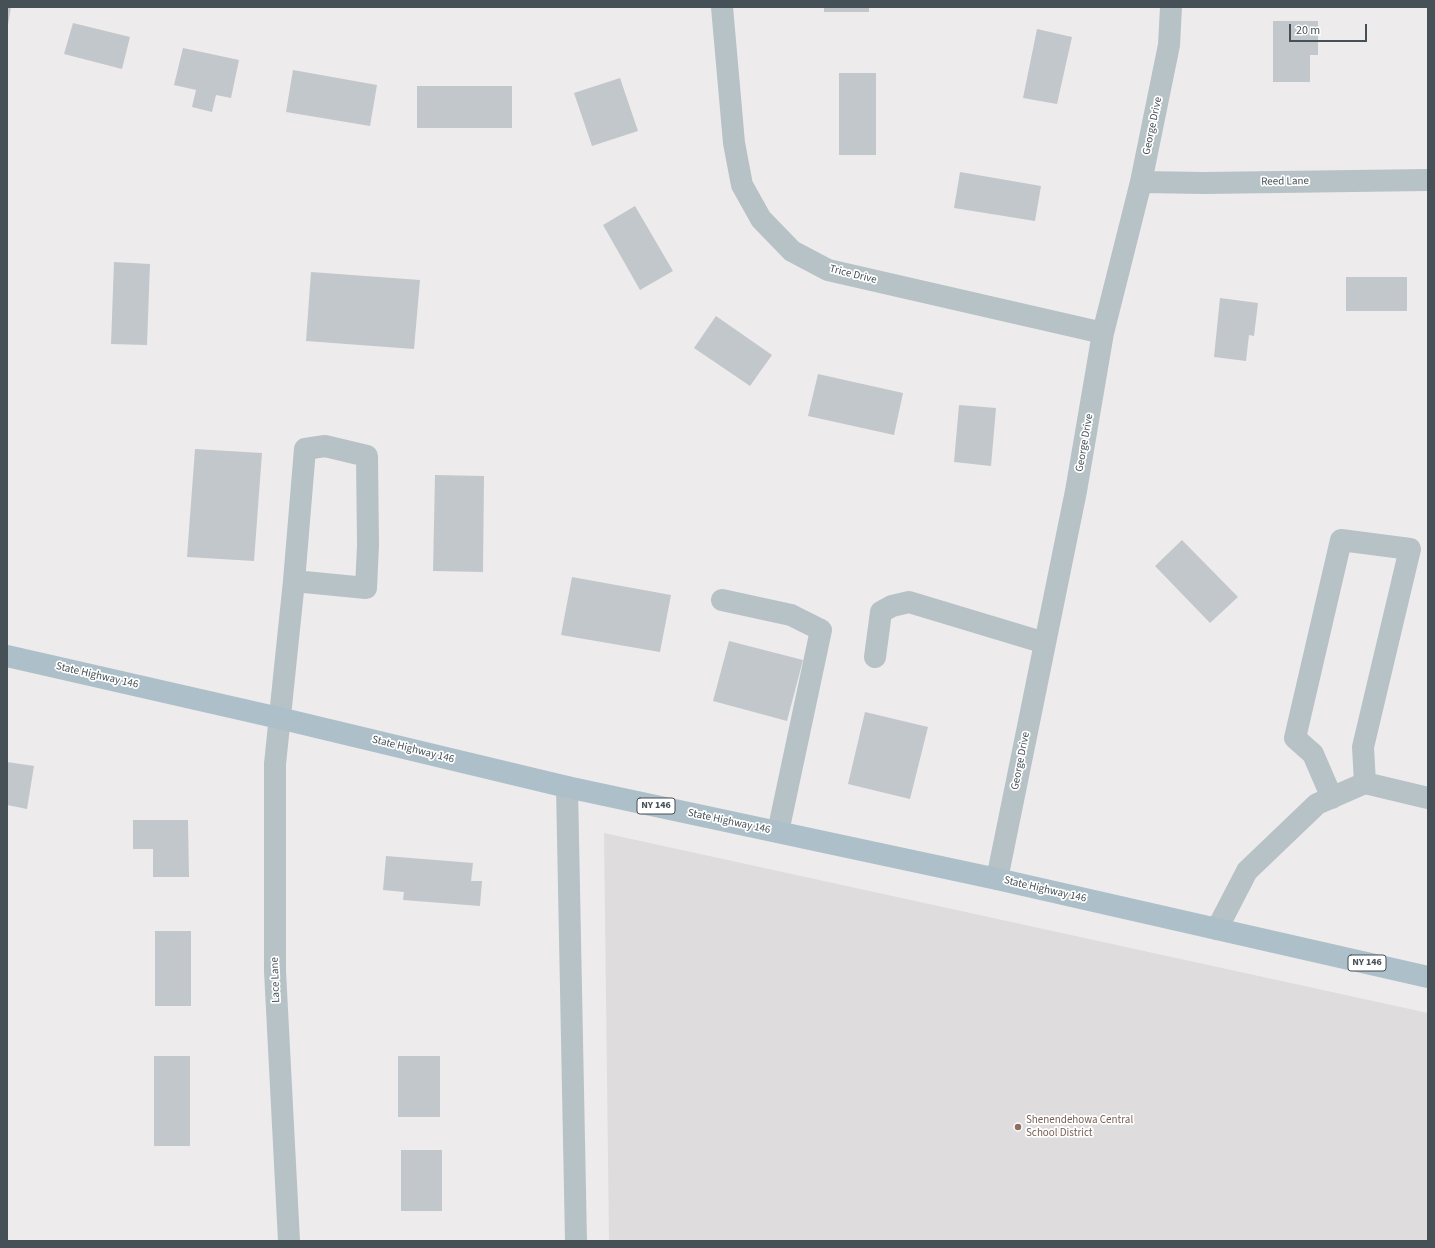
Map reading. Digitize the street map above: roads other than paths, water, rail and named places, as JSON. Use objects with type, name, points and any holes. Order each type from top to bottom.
[{"type":"main road","name":"State Highway 146","points":[[7,656],[279,718],[567,787],[997,879],[1428,977]]},
{"type":"street","name":"Trice Drive","points":[[722,7],[734,143],[742,185],[761,219],[792,251],[828,270],[1103,333]]},
{"type":"street","name":"George Drive","points":[[997,879],[1076,491],[1103,333],[1141,182],[1169,45],[1171,7]]},
{"type":"street","name":"Reed Lane","points":[[1141,182],[1204,183],[1428,180]]},
{"type":"street","name":"Lace Lane","points":[[289,1241],[275,971],[275,764],[294,581],[305,448],[325,446],[367,456],[368,545],[366,588],[294,581]]},
{"type":"street","points":[[1332,798],[1313,754],[1295,738],[1341,540],[1410,549],[1363,747],[1365,783]]},
{"type":"street","points":[[722,600],[791,615],[821,630],[778,832]]},
{"type":"street","points":[[875,657],[881,612],[892,606],[909,602],[1045,643]]},
{"type":"street","points":[[1216,929],[1247,871],[1317,804],[1365,783],[1428,798]]},
{"type":"street","points":[[567,787],[576,1241]]},
{"type":"place","name":"Shenendehowa Central School District","points":[[1018,1127]]}]
